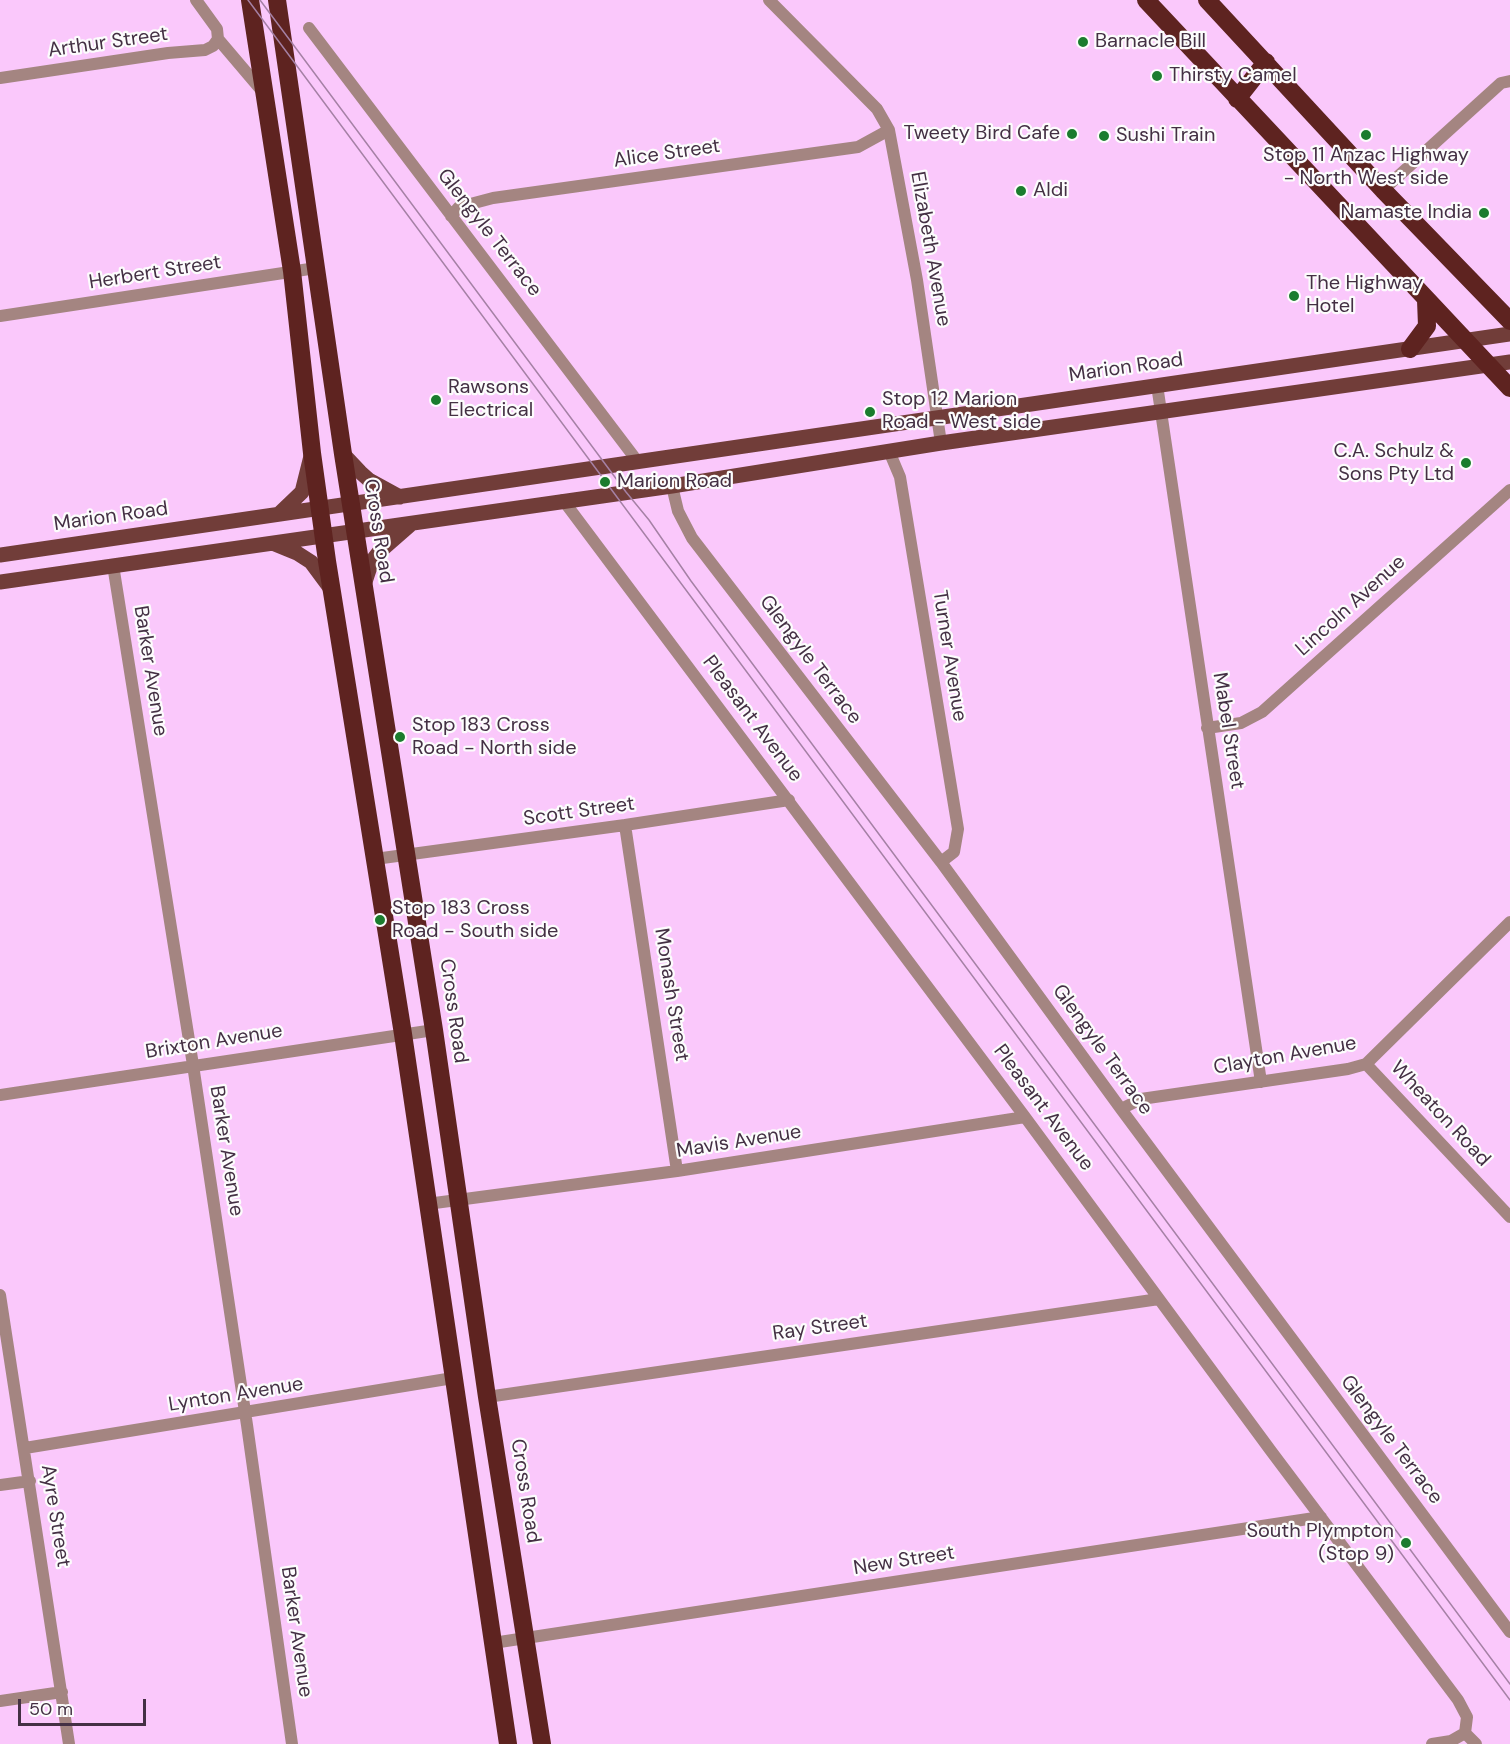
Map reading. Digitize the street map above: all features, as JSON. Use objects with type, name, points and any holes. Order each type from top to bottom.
[{"type":"highway","points":[[250,0],[256,51],[265,95],[292,272],[312,453],[324,536],[403,1034],[508,1744]]},
{"type":"highway","name":"Cross Road","points":[[277,0],[351,503],[407,854],[487,1397],[542,1744]]},
{"type":"highway","points":[[1146,0],[1510,388]]},
{"type":"highway","points":[[1207,0],[1510,321]]},
{"type":"highway","points":[[1237,99],[1266,62]]},
{"type":"highway","points":[[1410,349],[1427,326],[1426,300]]},
{"type":"main road","name":"Marion Road","points":[[0,555],[1510,334]]},
{"type":"main road","points":[[0,582],[672,486],[941,443],[1510,362]]},
{"type":"main road","points":[[279,514],[302,492],[312,453]]},
{"type":"main road","points":[[344,454],[369,480],[400,497]]},
{"type":"main road","points":[[364,585],[372,561],[379,552],[414,522]]},
{"type":"main road","points":[[272,543],[297,553],[311,562],[332,589]]},
{"type":"street","points":[[196,0],[217,29],[218,39],[265,95]]},
{"type":"street","name":"Elizabeth Avenue","points":[[769,0],[877,109],[888,130],[917,280],[941,443]]},
{"type":"street","name":"Glengyle Terrace","points":[[309,28],[638,462]]},
{"type":"street","name":"Arthur Street","points":[[0,78],[168,53],[205,50],[213,46],[218,39]]},
{"type":"street","points":[[1383,189],[1500,82],[1510,81]]},
{"type":"street","name":"Alice Street","points":[[451,216],[459,207],[493,198],[858,147],[888,130]]},
{"type":"street","name":"Herbert Street","points":[[0,316],[316,268]]},
{"type":"street","name":"Mabel Street","points":[[1157,385],[1261,1082]]},
{"type":"street","name":"Turner Avenue","points":[[889,451],[900,477],[958,829],[954,852],[941,862]]},
{"type":"street","name":"Glengyle Terrace","points":[[672,486],[678,511],[692,538],[941,862],[1510,1632]]},
{"type":"street","name":"Lincoln Avenue","points":[[1207,728],[1241,723],[1262,712],[1510,490]]},
{"type":"street","name":"Pleasant Avenue","points":[[563,500],[789,800],[1464,1709],[1467,1717],[1465,1733]]},
{"type":"street","name":"Barker Avenue","points":[[113,565],[193,1065],[292,1744]]},
{"type":"street","name":"Scott Street","points":[[375,859],[789,800]]},
{"type":"street","name":"Monash Street","points":[[625,825],[677,1171]]},
{"type":"street","name":"Clayton Avenue","points":[[1121,1108],[1142,1100],[1348,1069],[1366,1064],[1510,922]]},
{"type":"street","name":"Brixton Avenue","points":[[0,1095],[434,1030]]},
{"type":"street","name":"Wheaton Road","points":[[1366,1064],[1510,1217]]},
{"type":"street","name":"Mavis Avenue","points":[[427,1204],[677,1171],[1025,1117]]},
{"type":"street","name":"Ayre Street","points":[[0,1295],[69,1744]]},
{"type":"street","name":"Ray Street","points":[[487,1397],[1159,1299]]},
{"type":"street","name":"Lynton Avenue","points":[[25,1448],[453,1378]]},
{"type":"street","points":[[0,1485],[30,1481]]},
{"type":"street","name":"New Street","points":[[493,1643],[1321,1517]]},
{"type":"street","points":[[0,1701],[62,1692]]},
{"type":"street","points":[[1432,1744],[1451,1741],[1465,1733],[1476,1744]]},
{"type":"tram line","points":[[248,0],[1510,1700]]},
{"type":"tram line","points":[[260,0],[649,520],[691,581],[1510,1684]]},
{"type":"place","name":"Barnacle Bill","points":[[1083,42]]},
{"type":"place","name":"Thirsty Camel","points":[[1157,76]]},
{"type":"place","name":"Tweety Bird Cafe","points":[[1072,134]]},
{"type":"place","name":"Stop 11 Anzac Highway - North West side","points":[[1366,135]]},
{"type":"place","name":"Sushi Train","points":[[1104,136]]},
{"type":"place","name":"Aldi","points":[[1021,191]]},
{"type":"place","name":"Namaste India","points":[[1484,213]]},
{"type":"place","name":"The Highway Hotel","points":[[1294,296]]},
{"type":"place","name":"Rawsons Electrical","points":[[436,400]]},
{"type":"place","name":"Stop 12 Marion Road - West side","points":[[870,412]]},
{"type":"place","name":"C.A. Schulz & Sons Pty Ltd","points":[[1466,463]]},
{"type":"place","name":"Marion Road","points":[[605,482]]},
{"type":"place","name":"Stop 183 Cross Road - North side","points":[[400,737]]},
{"type":"place","name":"Stop 183 Cross Road - South side","points":[[380,920]]},
{"type":"place","name":"South Plympton (Stop 9)","points":[[1406,1543]]}]
